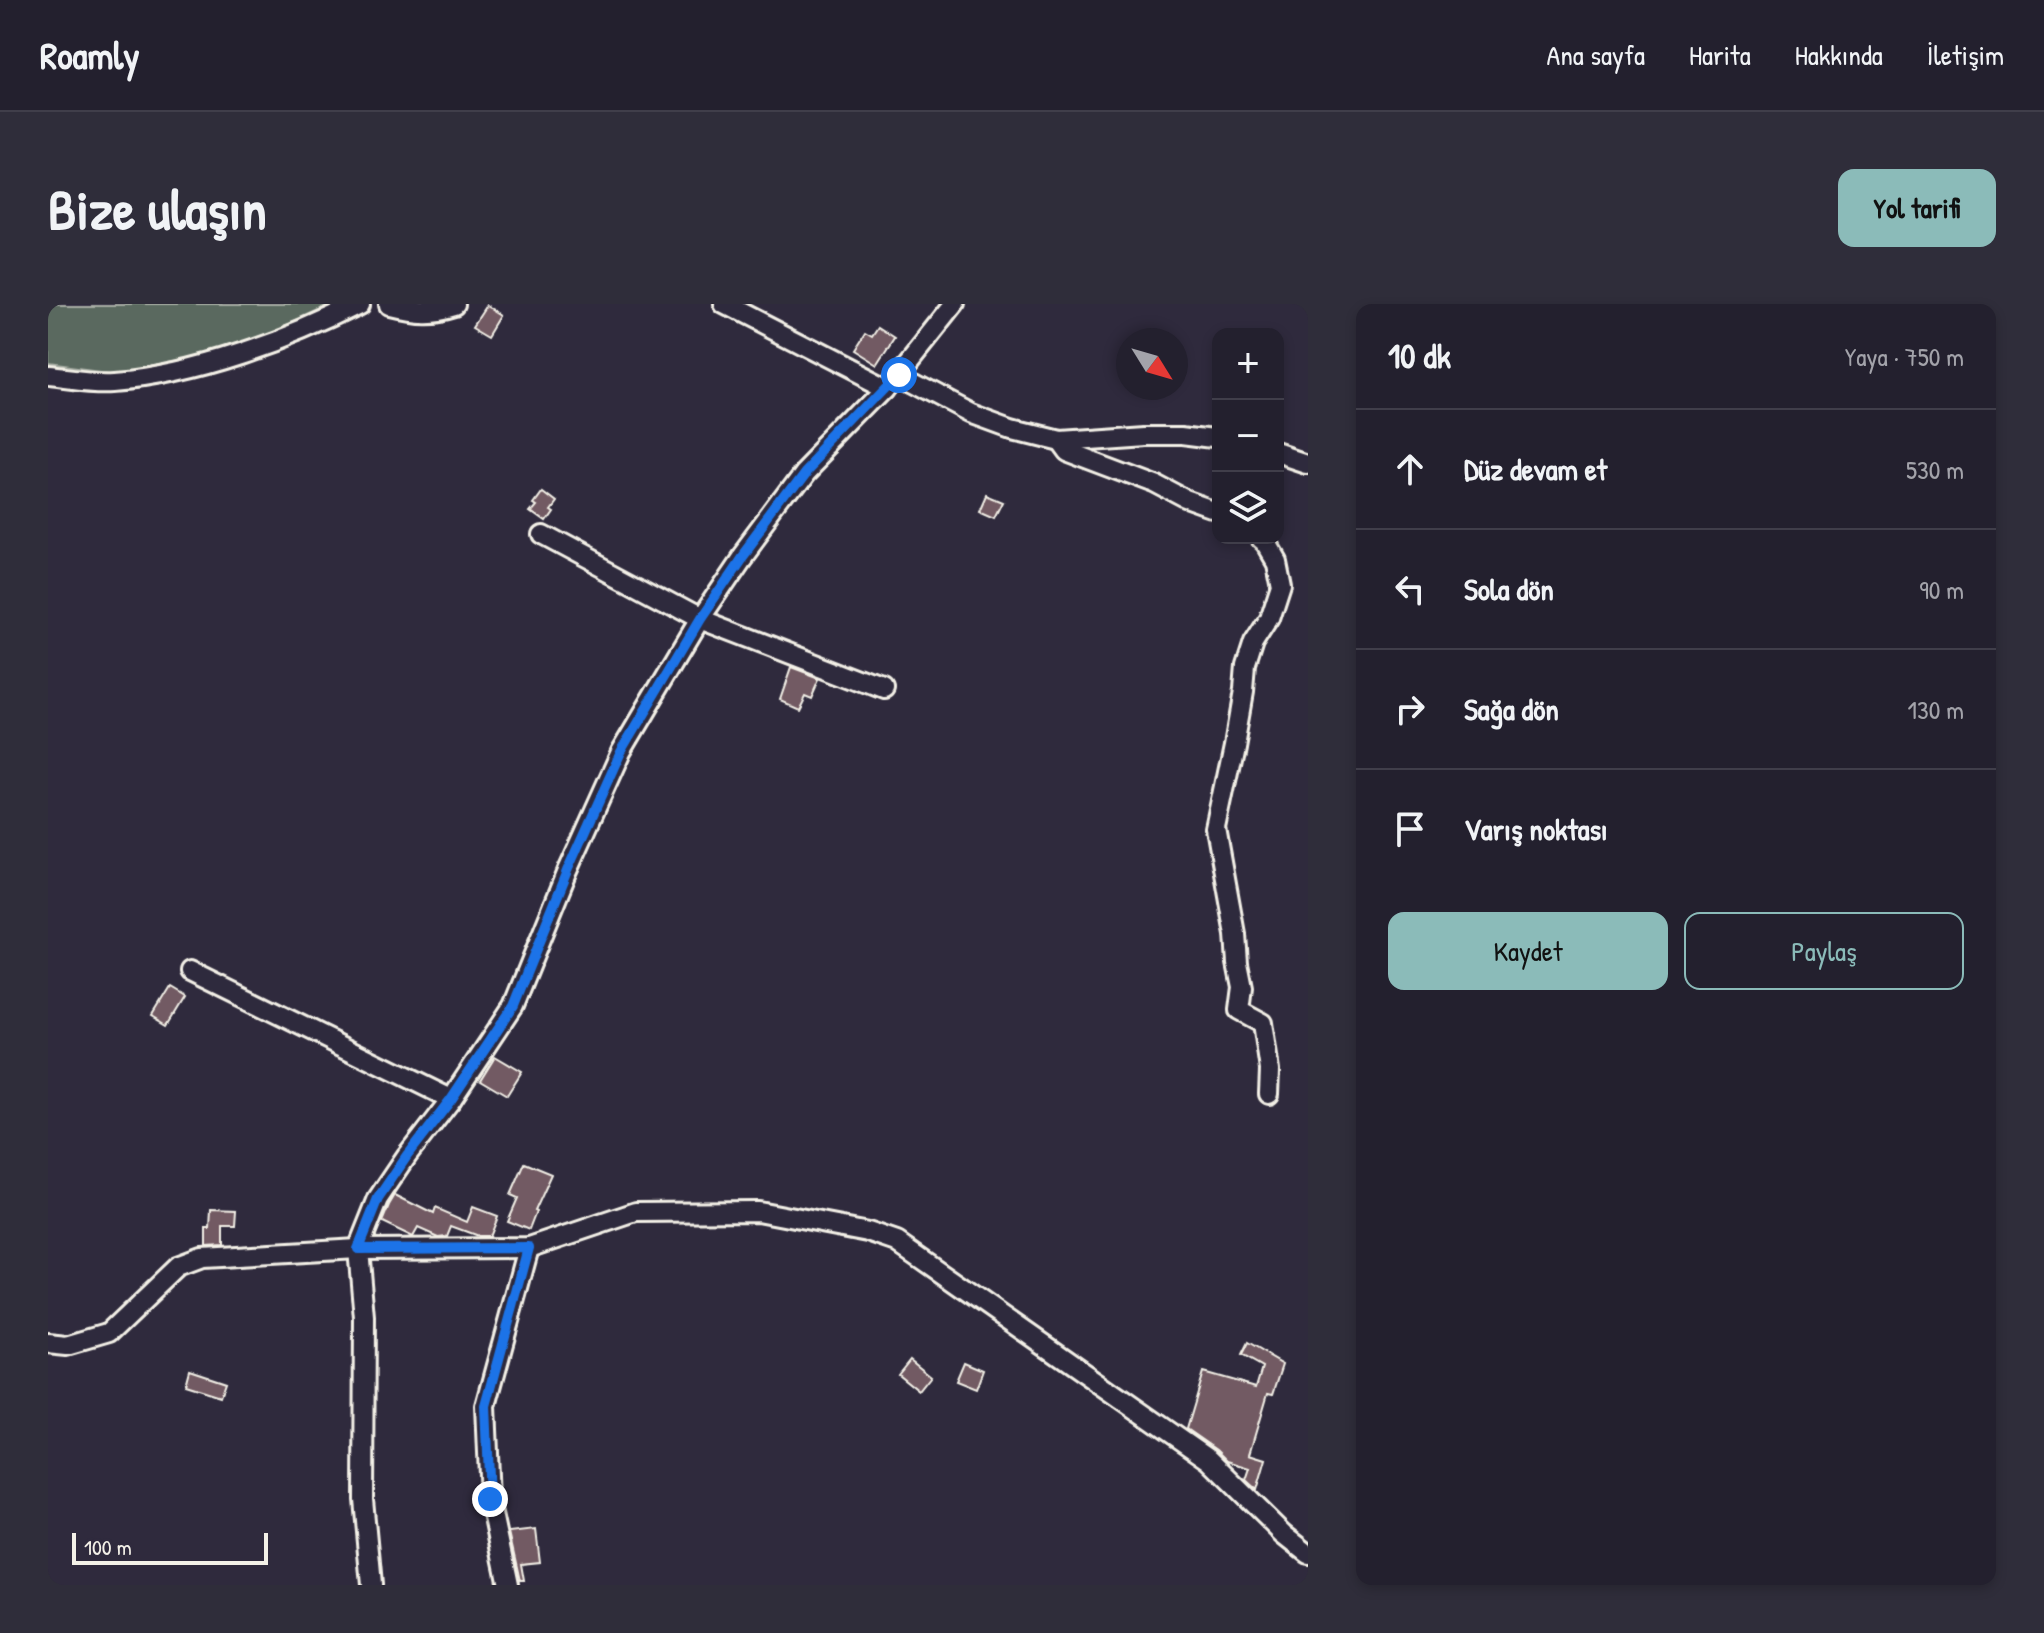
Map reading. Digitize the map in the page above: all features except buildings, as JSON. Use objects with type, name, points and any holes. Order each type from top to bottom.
[{"type":"street","points":[[48,376],[112,382],[212,363],[322,323],[360,304]]},
{"type":"street","points":[[389,304],[414,310],[437,310],[454,304]]},
{"type":"street","points":[[724,304],[893,381],[1012,428],[1056,439],[1143,433],[1212,436]]},
{"type":"street","points":[[371,1585],[363,1499],[364,1317],[358,1249],[378,1199],[451,1099],[513,1006],[568,870],[621,752],[700,619],[804,474],[893,381],[955,304]]},
{"type":"street","points":[[1056,439],[1064,450],[1154,484],[1212,511]]},
{"type":"street","points":[[1284,455],[1308,463]]},
{"type":"street","points":[[541,534],[700,619],[884,690]]},
{"type":"street","points":[[1265,544],[1275,559],[1280,584],[1269,618],[1253,643],[1245,668],[1234,743],[1216,829],[1242,987],[1239,1010],[1263,1023],[1270,1070],[1269,1094]]},
{"type":"street","points":[[190,971],[451,1099]]},
{"type":"street","points":[[48,1343],[68,1345],[109,1333],[178,1267],[202,1258],[358,1249],[529,1248],[636,1212],[758,1211],[868,1232],[897,1242],[1209,1460],[1284,1534],[1308,1553]]},
{"type":"street","points":[[508,1585],[490,1499],[486,1406],[529,1248]]},
{"type":"green space","points":[[48,304],[334,304],[213,354],[116,372],[48,363]]},
{"type":"route","points":[[490,1499],[486,1406],[529,1248],[358,1249],[378,1199],[451,1099],[513,1006],[568,870],[621,752],[700,619],[804,474],[899,375]]}]
